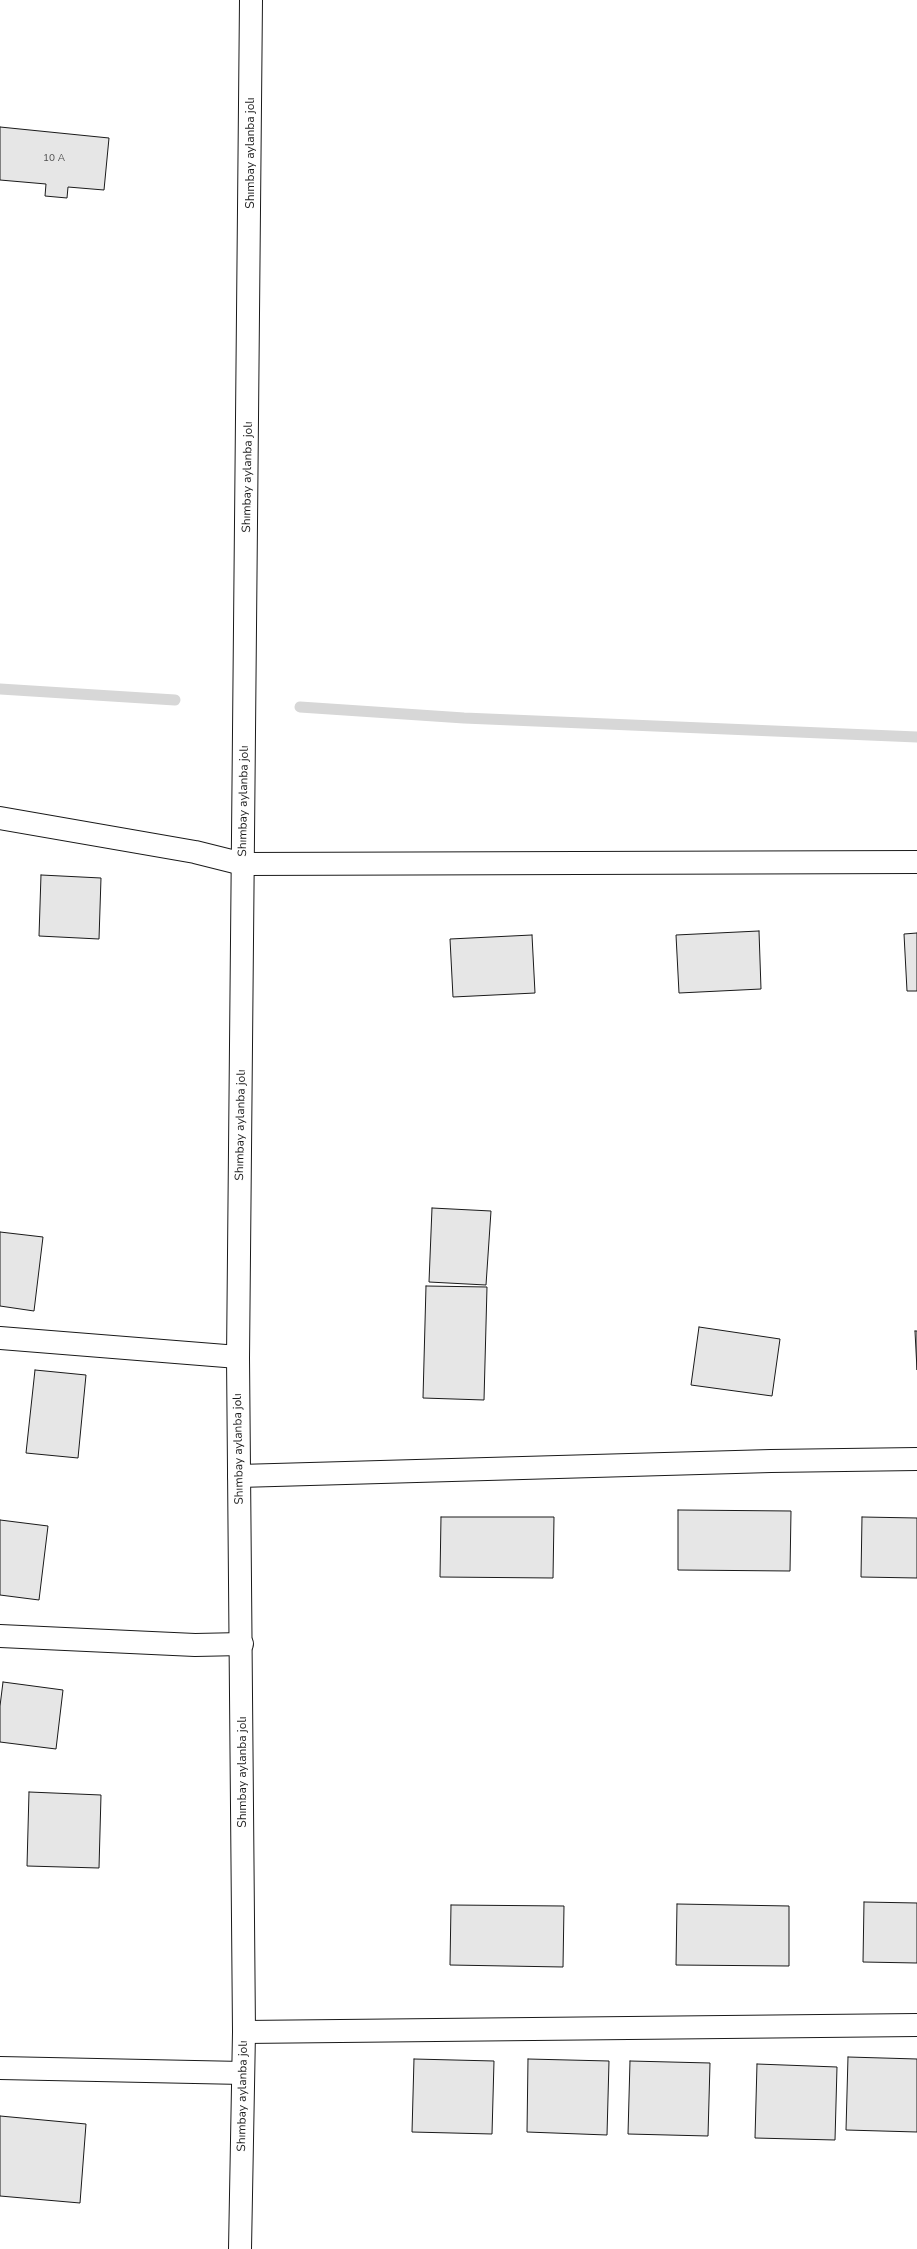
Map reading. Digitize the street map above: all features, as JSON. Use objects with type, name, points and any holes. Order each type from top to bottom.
[{"type":"street","name":"Shımbay aylanba jolı","points":[[240,2249],[244,2032],[242,1644],[238,1357],[251,0]]},
{"type":"street","points":[[0,818],[195,852],[243,864],[917,862]]},
{"type":"street","points":[[0,1338],[238,1357]]},
{"type":"street","points":[[239,1476],[771,1461],[917,1459]]},
{"type":"street","points":[[0,1636],[195,1644],[242,1644]]},
{"type":"street","points":[[244,2032],[917,2025]]},
{"type":"street","points":[[0,2068],[243,2073]]},
{"type":"building","points":[[0,127],[109,138],[104,190],[68,187],[67,198],[45,196],[46,184],[0,180]]},
{"type":"building","points":[[41,875],[101,878],[99,939],[39,936]]},
{"type":"building","points":[[759,931],[761,989],[679,993],[676,935]]},
{"type":"building","points":[[917,933],[917,991],[907,991],[904,934]]},
{"type":"building","points":[[532,935],[535,993],[453,997],[450,939]]},
{"type":"building","points":[[432,1208],[491,1211],[486,1285],[429,1282]]},
{"type":"building","points":[[0,1232],[43,1237],[34,1311],[0,1306]]},
{"type":"building","points":[[426,1286],[487,1287],[484,1400],[423,1398]]},
{"type":"building","points":[[699,1327],[780,1339],[772,1396],[691,1385]]},
{"type":"building","points":[[915,1331],[917,1331],[917,1370]]},
{"type":"building","points":[[35,1370],[86,1375],[78,1458],[26,1453]]},
{"type":"building","points":[[678,1510],[791,1511],[790,1571],[678,1570]]},
{"type":"building","points":[[441,1517],[554,1517],[553,1578],[440,1577]]},
{"type":"building","points":[[862,1517],[917,1518],[917,1578],[861,1577]]},
{"type":"building","points":[[0,1520],[48,1526],[39,1600],[0,1595]]},
{"type":"building","points":[[3,1682],[63,1690],[56,1749],[0,1742],[0,1706]]},
{"type":"building","points":[[29,1792],[101,1795],[99,1868],[27,1866]]},
{"type":"building","points":[[864,1902],[917,1903],[917,1963],[863,1962]]},
{"type":"building","points":[[677,1904],[789,1906],[789,1966],[676,1965]]},
{"type":"building","points":[[451,1905],[564,1906],[563,1967],[450,1965]]},
{"type":"building","points":[[848,2057],[917,2059],[917,2132],[846,2130]]},
{"type":"building","points":[[414,2059],[494,2061],[492,2134],[412,2132]]},
{"type":"building","points":[[528,2059],[609,2061],[607,2135],[527,2132]]},
{"type":"building","points":[[630,2061],[710,2063],[708,2136],[628,2134]]},
{"type":"building","points":[[757,2064],[837,2067],[835,2140],[755,2138]]},
{"type":"building","points":[[0,2116],[86,2124],[80,2203],[0,2196]]},
{"type":"waterway","points":[[0,689],[175,700]]},
{"type":"waterway","points":[[300,707],[464,718],[917,737]]}]
